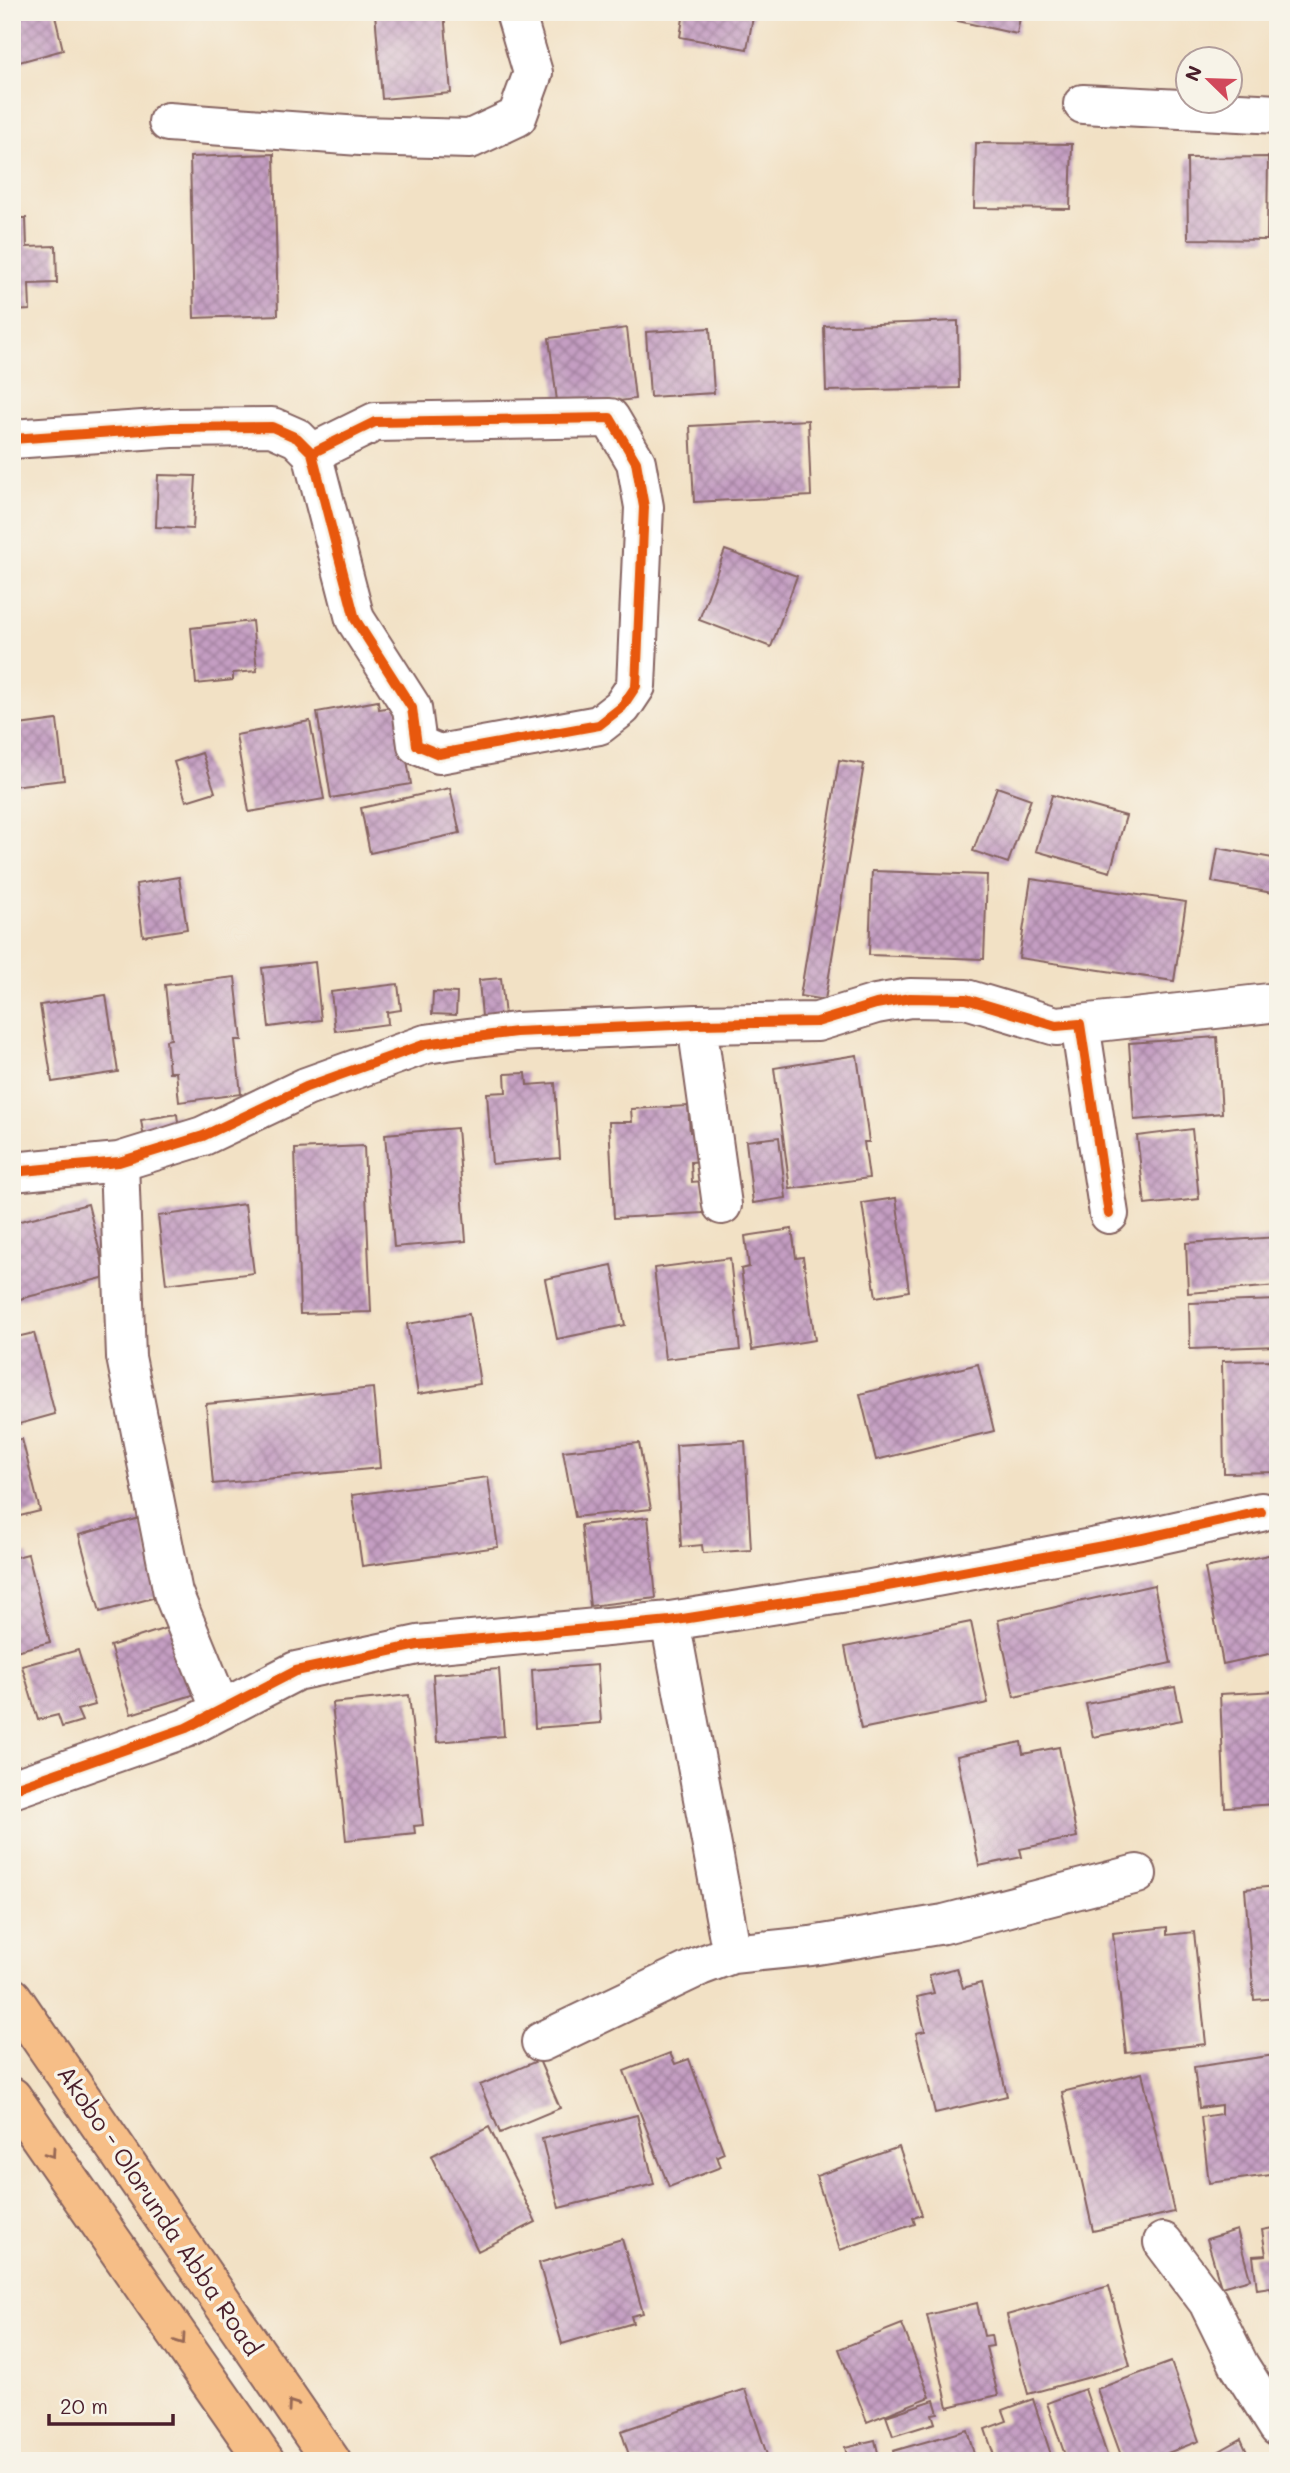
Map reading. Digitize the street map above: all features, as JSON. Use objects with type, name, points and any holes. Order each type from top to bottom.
[{"type":"main road","name":"Akobo - Olorunda Abba Road","points":[[12,1997],[331,2461]]},
{"type":"main road","points":[[12,2097],[265,2461]]},
{"type":"street","points":[[168,122],[360,136],[470,139],[517,117],[533,73],[515,12]]},
{"type":"street","points":[[1083,104],[1278,114]]},
{"type":"street","points":[[12,439],[172,428],[272,427],[297,438],[312,453],[355,619],[412,708],[417,745],[439,754],[599,725],[622,707],[636,686],[644,508],[636,462],[610,418],[375,422],[312,453]]},
{"type":"street","points":[[12,1172],[119,1162],[203,1136],[306,1087],[426,1044],[516,1032],[817,1022],[876,1004],[910,998],[965,999],[1056,1026],[1278,1002]]},
{"type":"street","points":[[697,1024],[722,1205]]},
{"type":"street","points":[[1080,1024],[1109,1214]]},
{"type":"street","points":[[119,1162],[126,1357],[173,1593],[221,1710]]},
{"type":"street","points":[[12,1788],[186,1728],[296,1671],[418,1645],[670,1620],[879,1588],[1139,1539],[1261,1511]]},
{"type":"street","points":[[670,1620],[732,1954]]},
{"type":"street","points":[[541,2042],[700,1966],[732,1954],[811,1946],[944,1923],[1137,1874]]},
{"type":"street","points":[[1163,2242],[1209,2302],[1238,2365],[1278,2427]]},
{"type":"building","points":[[12,12],[54,12],[63,50],[12,64]]},
{"type":"building","points":[[375,12],[444,12],[451,93],[382,99]]},
{"type":"building","points":[[684,12],[754,12],[747,49],[680,37]]},
{"type":"building","points":[[945,12],[1021,12],[1017,34],[944,18]]},
{"type":"building","points":[[976,143],[1072,144],[1070,209],[974,208]]},
{"type":"building","points":[[274,154],[278,315],[194,318],[190,157]]},
{"type":"building","points":[[1268,157],[1267,240],[1188,239],[1187,158]]},
{"type":"building","points":[[12,218],[26,218],[27,247],[56,246],[57,283],[29,284],[30,310],[12,311],[12,273],[21,273],[20,261],[12,262]]},
{"type":"building","points":[[958,321],[959,388],[826,391],[824,326]]},
{"type":"building","points":[[627,328],[635,399],[558,409],[549,338]]},
{"type":"building","points":[[710,328],[714,393],[650,397],[646,332]]},
{"type":"building","points":[[808,420],[811,496],[694,502],[690,426]]},
{"type":"building","points":[[158,475],[196,476],[193,529],[156,527]]},
{"type":"building","points":[[725,550],[797,576],[771,647],[699,620]]},
{"type":"building","points":[[252,621],[257,671],[233,673],[233,680],[196,684],[191,628]]},
{"type":"building","points":[[378,701],[379,709],[398,706],[411,784],[331,798],[317,712]]},
{"type":"building","points":[[57,720],[64,780],[12,786],[12,726]]},
{"type":"building","points":[[310,721],[324,799],[249,812],[236,735]]},
{"type":"building","points":[[202,753],[215,792],[186,801],[174,762]]},
{"type":"building","points":[[839,760],[864,764],[825,1000],[800,996]]},
{"type":"building","points":[[997,787],[1031,799],[1008,863],[973,851]]},
{"type":"building","points":[[450,788],[460,833],[370,853],[361,808]]},
{"type":"building","points":[[1052,795],[1126,816],[1110,872],[1036,851]]},
{"type":"building","points":[[1218,848],[1278,859],[1278,894],[1212,882]]},
{"type":"building","points":[[872,871],[987,875],[984,959],[869,955]]},
{"type":"building","points":[[179,877],[187,929],[143,936],[136,884]]},
{"type":"building","points":[[1031,879],[1186,902],[1174,981],[1019,958]]},
{"type":"building","points":[[315,962],[321,1020],[269,1027],[262,968]]},
{"type":"building","points":[[235,977],[242,1040],[235,1040],[241,1094],[179,1102],[176,1072],[169,1072],[166,1040],[171,1039],[165,985]]},
{"type":"building","points":[[501,978],[505,1016],[482,1017],[479,980]]},
{"type":"building","points":[[398,984],[401,1010],[387,1012],[388,1024],[335,1031],[331,992]]},
{"type":"building","points":[[433,992],[457,993],[456,1015],[432,1014]]},
{"type":"building","points":[[106,995],[118,1072],[52,1082],[40,1005]]},
{"type":"building","points":[[1217,1037],[1222,1113],[1134,1120],[1129,1043]]},
{"type":"building","points":[[857,1055],[869,1142],[864,1142],[869,1178],[790,1189],[774,1068]]},
{"type":"building","points":[[526,1073],[527,1085],[555,1083],[560,1158],[492,1164],[487,1093],[506,1092],[505,1074]]},
{"type":"building","points":[[688,1106],[690,1132],[702,1132],[704,1161],[691,1162],[692,1182],[702,1181],[703,1213],[614,1218],[609,1122],[632,1122],[631,1109]]},
{"type":"building","points":[[177,1114],[180,1140],[145,1145],[141,1120]]},
{"type":"building","points":[[457,1128],[466,1241],[394,1247],[385,1134]]},
{"type":"building","points":[[1192,1129],[1199,1199],[1145,1205],[1137,1136]]},
{"type":"building","points":[[779,1137],[786,1198],[753,1203],[746,1141]]},
{"type":"building","points":[[364,1146],[371,1312],[300,1314],[295,1149]]},
{"type":"building","points":[[896,1198],[909,1291],[876,1297],[862,1203]]},
{"type":"building","points":[[88,1204],[106,1277],[12,1301],[12,1223]]},
{"type":"building","points":[[245,1204],[254,1273],[166,1284],[158,1216]]},
{"type":"building","points":[[792,1229],[796,1258],[803,1257],[815,1340],[752,1350],[741,1269],[749,1267],[745,1236]]},
{"type":"building","points":[[1278,1237],[1278,1286],[1188,1293],[1186,1243]]},
{"type":"building","points":[[730,1258],[740,1350],[665,1359],[654,1268]]},
{"type":"building","points":[[612,1265],[625,1325],[557,1339],[545,1279]]},
{"type":"building","points":[[1278,1300],[1278,1346],[1190,1349],[1189,1303]]},
{"type":"building","points":[[469,1314],[480,1384],[418,1394],[407,1324]]},
{"type":"building","points":[[34,1333],[55,1414],[12,1426],[12,1338]]},
{"type":"building","points":[[1278,1360],[1278,1472],[1224,1473],[1222,1361]]},
{"type":"building","points":[[978,1364],[994,1431],[876,1460],[860,1394]]},
{"type":"building","points":[[373,1388],[380,1468],[213,1484],[206,1404]]},
{"type":"building","points":[[22,1439],[40,1511],[12,1518],[12,1441]]},
{"type":"building","points":[[745,1441],[751,1550],[703,1553],[702,1545],[681,1547],[676,1445]]},
{"type":"building","points":[[639,1443],[651,1509],[575,1517],[563,1451]]},
{"type":"building","points":[[488,1477],[498,1547],[362,1566],[352,1495]]},
{"type":"building","points":[[648,1517],[656,1598],[590,1606],[581,1525]]},
{"type":"building","points":[[140,1518],[160,1596],[100,1612],[79,1535]]},
{"type":"building","points":[[1278,1553],[1278,1652],[1223,1664],[1205,1568]]},
{"type":"building","points":[[28,1554],[50,1642],[12,1652],[12,1558]]},
{"type":"building","points":[[1154,1585],[1171,1663],[1014,1697],[998,1620]]},
{"type":"building","points":[[971,1622],[988,1703],[861,1729],[845,1647]]},
{"type":"building","points":[[179,1624],[199,1693],[131,1714],[110,1646]]},
{"type":"building","points":[[78,1650],[95,1705],[77,1710],[82,1721],[62,1727],[58,1715],[38,1720],[22,1666]]},
{"type":"building","points":[[597,1665],[601,1723],[535,1728],[532,1670]]},
{"type":"building","points":[[499,1669],[504,1736],[437,1742],[433,1674]]},
{"type":"building","points":[[1175,1687],[1182,1720],[1093,1737],[1086,1704]]},
{"type":"building","points":[[1278,1691],[1278,1804],[1225,1807],[1220,1694]]},
{"type":"building","points":[[409,1695],[423,1825],[414,1826],[415,1833],[346,1840],[332,1703]]},
{"type":"building","points":[[1021,1742],[1023,1754],[1059,1747],[1077,1837],[1020,1849],[1022,1857],[979,1866],[957,1756]]},
{"type":"building","points":[[1278,1886],[1278,1998],[1254,2000],[1245,1889]]},
{"type":"building","points":[[1167,1927],[1167,1935],[1194,1932],[1206,2044],[1126,2053],[1113,1933]]},
{"type":"building","points":[[957,1968],[963,1988],[981,1983],[1007,2096],[935,2113],[916,2033],[925,2031],[917,1997],[934,1993],[929,1975]]},
{"type":"building","points":[[670,2053],[675,2064],[689,2059],[724,2153],[717,2156],[721,2167],[669,2187],[624,2071]]},
{"type":"building","points":[[1275,2055],[1278,2079],[1278,2174],[1209,2183],[1201,2117],[1221,2114],[1221,2105],[1199,2108],[1194,2067]]},
{"type":"building","points":[[539,2060],[560,2108],[500,2133],[480,2085]]},
{"type":"building","points":[[1142,2073],[1174,2212],[1093,2231],[1062,2092]]},
{"type":"building","points":[[637,2115],[654,2184],[559,2208],[542,2139]]},
{"type":"building","points":[[489,2127],[536,2222],[478,2251],[431,2156]]},
{"type":"building","points":[[899,2147],[922,2215],[913,2218],[915,2224],[840,2250],[816,2176]]},
{"type":"building","points":[[1278,2227],[1278,2292],[1272,2293],[1270,2287],[1257,2289],[1253,2256],[1266,2255],[1262,2230]]},
{"type":"building","points":[[1237,2230],[1250,2279],[1221,2287],[1207,2239]]},
{"type":"building","points":[[622,2239],[643,2313],[631,2316],[633,2323],[562,2344],[539,2263]]},
{"type":"building","points":[[1109,2286],[1130,2366],[1028,2394],[1007,2315]]},
{"type":"building","points":[[977,2303],[984,2336],[991,2335],[993,2346],[986,2347],[998,2395],[948,2407],[927,2315]]},
{"type":"building","points":[[902,2324],[930,2397],[867,2422],[839,2349]]},
{"type":"building","points":[[1278,2329],[1278,2371],[1272,2370]]},
{"type":"building","points":[[1171,2362],[1199,2441],[1147,2461],[1123,2461],[1097,2389]]},
{"type":"building","points":[[745,2389],[767,2455],[750,2461],[631,2461],[621,2431]]},
{"type":"building","points":[[1085,2389],[1109,2461],[1067,2461],[1047,2403]]},
{"type":"building","points":[[1033,2399],[1053,2461],[996,2461],[985,2429],[1007,2421],[1003,2410]]},
{"type":"building","points":[[934,2400],[938,2413],[932,2414],[935,2423],[893,2436],[886,2416]]},
{"type":"building","points":[[967,2430],[976,2461],[896,2461],[893,2451]]},
{"type":"building","points":[[1241,2439],[1251,2461],[1202,2461]]},
{"type":"building","points":[[875,2440],[880,2461],[848,2461],[845,2447]]},
{"type":"cycle path","points":[[12,439],[172,428],[272,427],[297,438],[312,453],[355,619],[412,708],[417,745],[439,754],[599,725],[622,707],[636,686],[644,507],[636,462],[610,418],[375,422],[312,453]]},
{"type":"cycle path","points":[[12,1172],[119,1162],[203,1136],[306,1087],[426,1044],[516,1032],[817,1022],[876,1004],[910,998],[966,999],[1056,1026],[1080,1024],[1109,1214]]},
{"type":"cycle path","points":[[12,1789],[186,1728],[296,1671],[418,1645],[670,1621],[866,1590],[1140,1539],[1261,1512]]}]
